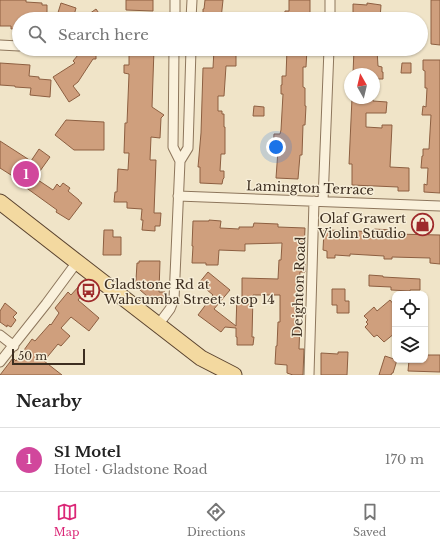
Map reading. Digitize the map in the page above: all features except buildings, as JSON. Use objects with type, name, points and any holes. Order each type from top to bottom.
[{"type":"main road","points":[[0,202],[201,358],[234,375]]},
{"type":"street","points":[[175,0],[175,12]]},
{"type":"street","points":[[192,0],[192,12]]},
{"type":"street","points":[[330,0],[330,12]]},
{"type":"street","points":[[0,45],[12,46]]},
{"type":"street","points":[[174,56],[173,147],[180,160]]},
{"type":"street","points":[[158,325],[170,310],[174,299],[180,160],[188,148],[191,56]]},
{"type":"street","name":"Deighton Road","points":[[310,375],[329,56]]},
{"type":"street","name":"Lamington Terrace","points":[[178,196],[440,206]]},
{"type":"street","points":[[0,362],[14,346],[77,262]]},
{"type":"street","points":[[0,335],[14,346]]},
{"type":"place","name":"S1 Motel","points":[[26,174]]},
{"type":"place","name":"Olaf Grawert Violin Studio","points":[[422,225]]},
{"type":"place","name":"Gladstone Rd at Wahcumba Street, stop 14","points":[[88,291]]}]
